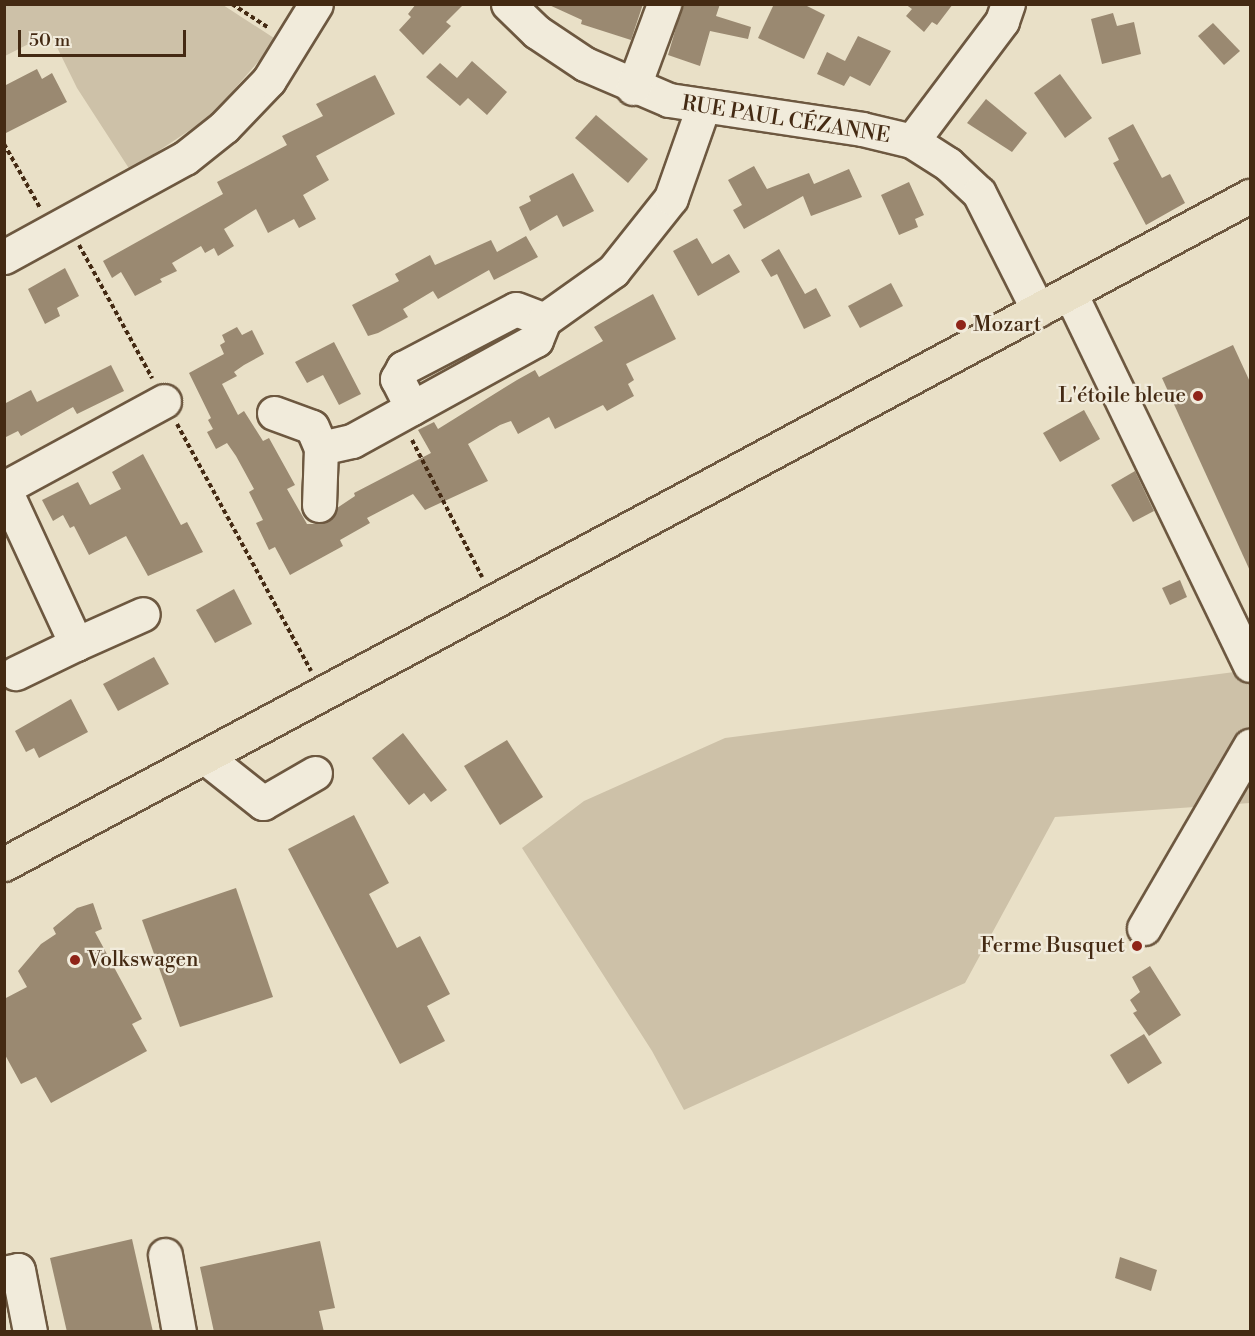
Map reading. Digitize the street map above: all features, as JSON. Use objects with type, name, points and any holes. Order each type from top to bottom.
[{"type":"main road","points":[[4,864],[1251,196]]},
{"type":"street","points":[[4,256],[185,158],[225,127],[269,80],[315,4]]},
{"type":"street","name":"RUE PAUL CÉZANNE","points":[[508,4],[546,39],[585,64],[633,88],[702,107],[862,129],[912,141],[948,164],[979,193],[1038,310]]},
{"type":"street","points":[[633,88],[664,4]]},
{"type":"street","points":[[912,141],[1002,21],[1008,4]]},
{"type":"street","points":[[321,447],[352,441],[536,340],[544,320],[613,271],[640,241],[671,198],[702,107]]},
{"type":"street","points":[[1070,293],[1251,665]]},
{"type":"street","points":[[76,644],[4,488],[164,401]]},
{"type":"street","points":[[274,413],[312,427],[321,447],[319,505]]},
{"type":"street","points":[[16,673],[143,614]]},
{"type":"street","points":[[1144,928],[1251,746]]},
{"type":"street","points":[[205,757],[263,803],[315,773]]},
{"type":"street","points":[[165,1255],[179,1332]]},
{"type":"street","points":[[4,1273],[18,1270],[30,1332]]},
{"type":"path","points":[[232,4],[293,43]]},
{"type":"path","points":[[4,144],[59,225],[164,401],[323,694]]},
{"type":"path","points":[[406,412],[495,602]]},
{"type":"shaded area","points":[[5,5],[223,5],[277,40],[211,116],[130,170],[77,88],[50,33],[5,56]]},
{"type":"shaded area","points":[[1250,670],[1250,803],[1055,817],[965,983],[684,1110],[652,1051],[522,848],[584,801],[725,738]]},
{"type":"building","points":[[416,4],[464,4],[446,22],[451,26],[423,55],[399,30],[411,17],[408,14]]},
{"type":"building","points":[[547,4],[643,4],[631,40],[581,24],[582,20]]},
{"type":"building","points":[[683,4],[720,4],[716,16],[751,27],[748,39],[710,31],[700,66],[668,55]]},
{"type":"building","points":[[774,4],[803,4],[825,15],[804,59],[758,38]]},
{"type":"building","points":[[905,4],[953,4],[937,25],[932,22],[924,32],[906,16],[912,9]]},
{"type":"building","points":[[1113,13],[1117,26],[1134,22],[1141,54],[1102,64],[1091,19]]},
{"type":"building","points":[[1213,23],[1240,51],[1224,65],[1198,36]]},
{"type":"building","points":[[858,36],[891,51],[870,86],[850,76],[844,86],[817,74],[827,52],[845,61]]},
{"type":"building","points":[[472,61],[507,92],[487,115],[468,98],[460,106],[426,77],[440,63],[457,78]]},
{"type":"building","points":[[37,69],[42,79],[52,73],[67,102],[4,134],[4,86]]},
{"type":"building","points":[[1060,74],[1092,118],[1065,138],[1034,93]]},
{"type":"building","points":[[375,75],[395,114],[316,156],[329,180],[303,195],[316,219],[299,228],[294,219],[268,233],[256,209],[224,229],[234,246],[218,256],[214,248],[205,253],[201,246],[172,263],[177,271],[160,279],[162,282],[135,296],[121,272],[112,278],[103,261],[223,194],[217,182],[287,145],[282,136],[323,116],[316,104]]},
{"type":"building","points":[[986,99],[1027,133],[1012,152],[967,123]]},
{"type":"building","points":[[596,115],[648,159],[628,183],[575,138]]},
{"type":"building","points":[[1133,124],[1162,178],[1170,174],[1185,203],[1146,225],[1113,163],[1119,160],[1108,138]]},
{"type":"building","points":[[754,166],[767,189],[809,173],[814,184],[849,169],[862,197],[811,216],[803,196],[744,229],[733,210],[742,205],[728,180]]},
{"type":"building","points":[[573,173],[594,211],[563,227],[557,215],[530,231],[519,207],[531,201],[529,196]]},
{"type":"building","points":[[909,182],[924,215],[915,219],[918,227],[899,235],[881,195]]},
{"type":"building","points":[[526,236],[538,257],[494,280],[489,270],[438,299],[433,291],[403,309],[408,317],[378,333],[368,336],[352,305],[399,281],[395,274],[430,255],[435,265],[491,240],[497,252]]},
{"type":"building","points":[[697,238],[712,264],[729,254],[740,272],[698,296],[673,251]]},
{"type":"building","points":[[779,249],[805,294],[816,288],[831,316],[804,329],[777,274],[771,277],[761,260]]},
{"type":"building","points":[[65,268],[79,296],[57,308],[60,316],[45,324],[28,289]]},
{"type":"building","points":[[891,283],[903,306],[860,328],[848,306]]},
{"type":"building","points":[[653,294],[676,339],[626,364],[634,380],[628,384],[634,396],[607,411],[603,405],[555,429],[549,417],[518,434],[511,421],[500,425],[468,444],[488,481],[425,510],[413,494],[367,518],[370,523],[340,540],[343,546],[290,575],[275,547],[269,550],[256,523],[263,520],[249,492],[254,489],[236,456],[227,443],[216,449],[207,432],[213,429],[208,420],[211,418],[189,373],[224,354],[220,345],[225,342],[222,335],[237,327],[242,335],[252,330],[264,354],[234,372],[237,376],[222,384],[238,415],[244,411],[263,441],[269,438],[295,485],[287,489],[307,524],[319,524],[328,521],[337,508],[355,496],[354,493],[431,453],[418,430],[434,422],[438,429],[535,370],[539,377],[603,341],[594,327]]},
{"type":"building","points":[[334,342],[361,394],[339,405],[323,375],[307,383],[295,362]]},
{"type":"building","points":[[1233,345],[1251,384],[1251,573],[1162,378]]},
{"type":"building","points":[[111,365],[124,391],[77,414],[73,407],[21,436],[18,431],[4,438],[4,404],[31,390],[37,402]]},
{"type":"building","points":[[1084,410],[1100,439],[1060,462],[1043,433]]},
{"type":"building","points":[[143,454],[181,525],[187,522],[203,552],[148,576],[126,536],[89,555],[74,526],[70,528],[63,515],[53,521],[42,500],[78,482],[90,505],[121,489],[112,472]]},
{"type":"building","points":[[1135,471],[1154,511],[1133,522],[1111,485]]},
{"type":"building","points":[[1180,580],[1187,597],[1170,605],[1162,588]]},
{"type":"building","points":[[234,589],[252,624],[215,643],[196,610]]},
{"type":"building","points":[[154,657],[169,684],[118,711],[103,684]]},
{"type":"building","points":[[71,699],[88,732],[39,758],[34,748],[26,752],[15,731]]},
{"type":"building","points":[[403,733],[447,790],[431,802],[424,793],[409,805],[372,758]]},
{"type":"building","points":[[507,740],[543,797],[500,825],[464,766]]},
{"type":"building","points":[[354,815],[389,883],[369,894],[397,948],[420,936],[450,994],[427,1006],[445,1041],[400,1064],[288,849]]},
{"type":"building","points":[[236,888],[273,997],[180,1027],[142,920]]},
{"type":"building","points":[[93,903],[102,929],[95,932],[142,1019],[132,1024],[147,1051],[51,1103],[36,1077],[21,1084],[4,1053],[4,999],[27,987],[18,971],[41,944],[56,934],[53,928],[77,908]]},
{"type":"building","points":[[1150,966],[1181,1015],[1149,1036],[1133,1013],[1137,1011],[1130,1000],[1140,992],[1132,977]]},
{"type":"building","points":[[1144,1034],[1162,1063],[1128,1084],[1110,1055]]},
{"type":"building","points":[[132,1239],[153,1332],[67,1332],[50,1258]]},
{"type":"building","points":[[320,1241],[335,1308],[319,1311],[324,1332],[214,1332],[200,1267]]},
{"type":"building","points":[[1120,1257],[1157,1270],[1151,1291],[1115,1278]]},
{"type":"place","name":"Mozart","points":[[961,325]]},
{"type":"place","name":"L'étoile bleue","points":[[1198,396]]},
{"type":"place","name":"Ferme Busquet","points":[[1137,946]]},
{"type":"place","name":"Volkswagen","points":[[75,960]]}]
